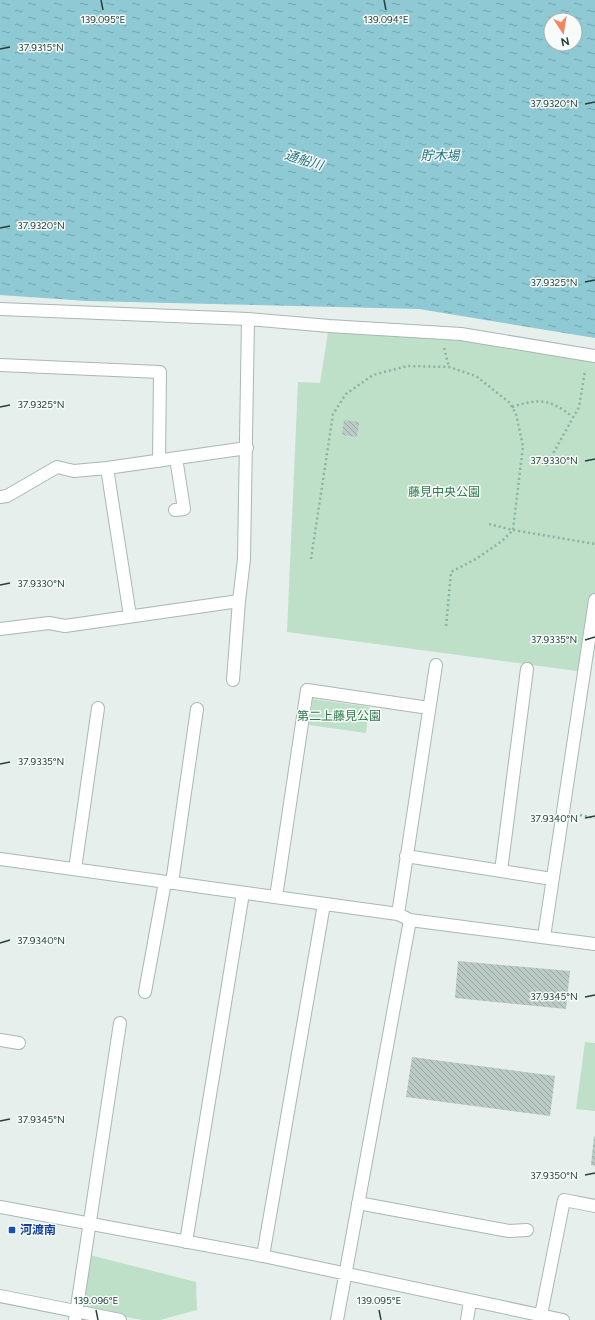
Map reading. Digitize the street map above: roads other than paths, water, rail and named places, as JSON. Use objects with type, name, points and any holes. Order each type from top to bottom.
[{"type":"street","points":[[0,309],[248,319],[329,326],[461,334],[592,356]]},
{"type":"street","points":[[232,680],[244,559],[248,319]]},
{"type":"street","points":[[0,365],[160,372],[159,461]]},
{"type":"street","points":[[0,497],[7,496],[57,467],[74,471],[107,468],[247,448]]},
{"type":"street","points":[[175,510],[184,509],[176,458]]},
{"type":"street","points":[[107,468],[130,616]]},
{"type":"street","points":[[544,937],[595,600]]},
{"type":"street","points":[[0,629],[49,623],[65,626],[239,601]]},
{"type":"street","points":[[398,914],[436,665]]},
{"type":"street","points":[[501,871],[527,669]]},
{"type":"street","points":[[276,898],[307,690],[429,708]]},
{"type":"street","points":[[75,869],[98,708]]},
{"type":"street","points":[[145,992],[169,882],[197,709]]},
{"type":"street","points":[[406,856],[552,880]]},
{"type":"street","points":[[0,859],[398,914],[410,920],[595,944]]},
{"type":"street","points":[[186,1242],[243,893]]},
{"type":"street","points":[[263,1256],[324,904]]},
{"type":"street","points":[[337,1320],[410,920]]},
{"type":"street","points":[[76,1316],[120,1023]]},
{"type":"street","points":[[0,1040],[19,1043]]},
{"type":"street","points":[[541,1318],[564,1200],[595,1206]]},
{"type":"street","points":[[358,1203],[509,1231],[527,1230]]},
{"type":"street","points":[[0,1207],[263,1256],[541,1318],[563,1320]]},
{"type":"street","points":[[0,1296],[76,1316],[120,1320]]},
{"type":"street","points":[[467,1320],[470,1301]]},
{"type":"water","name":"貯木場","points":[[0,0],[595,0],[595,338],[419,309],[87,301],[0,295]]},
{"type":"place","name":"河渡南","points":[[12,1230]]},
{"type":"water label","name":"通船川","points":[[304,160]]},
{"type":"park label","name":"藤見中央公園","points":[[444,492]]},
{"type":"park label","name":"第二上藤見公園","points":[[339,716]]}]
